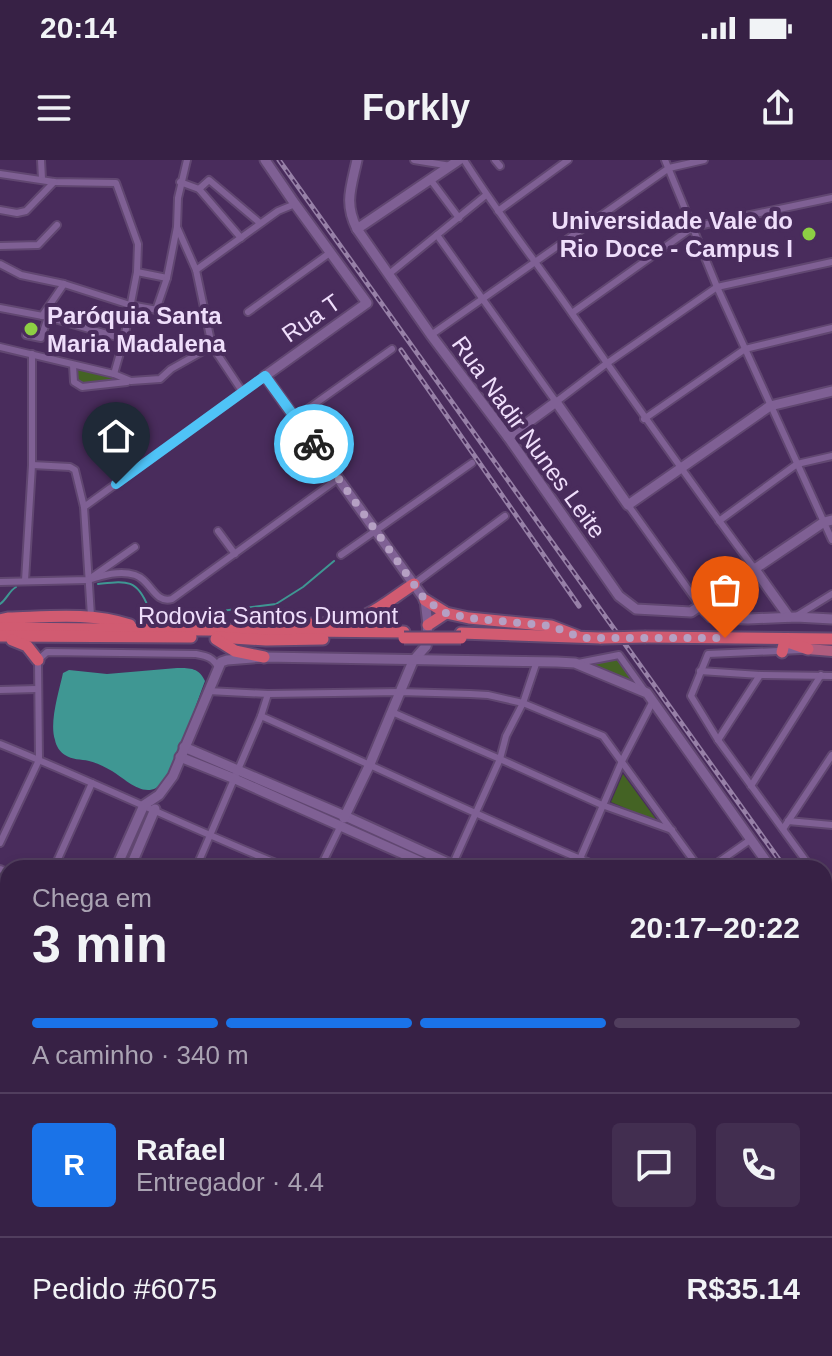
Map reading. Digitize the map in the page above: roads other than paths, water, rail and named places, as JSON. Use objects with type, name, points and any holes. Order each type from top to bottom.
[{"type":"highway","points":[[209,633],[242,623],[350,621],[368,614],[414,584]]},
{"type":"highway","points":[[425,600],[446,613],[551,626],[579,637]]},
{"type":"highway","points":[[428,625],[446,613]]},
{"type":"highway","points":[[0,620],[91,616],[142,628]]},
{"type":"highway","name":"Rodovia Santos Dumont","points":[[0,628],[142,628],[266,640],[404,635]]},
{"type":"highway","points":[[209,633],[235,651],[264,657]]},
{"type":"highway","name":"Rodovia Santos Dumont","points":[[0,637],[209,633],[461,636],[578,641],[579,637],[646,637],[781,644],[832,639]]},
{"type":"highway","points":[[0,637],[27,646],[38,660]]},
{"type":"highway","points":[[264,657],[258,647],[266,640]]},
{"type":"highway","points":[[781,644],[808,649]]},
{"type":"main road","points":[[808,649],[832,651]]},
{"type":"street","points":[[41,160],[42,179]]},
{"type":"street","points":[[156,310],[167,278],[177,227],[180,182],[187,160]]},
{"type":"street","points":[[248,312],[331,252],[265,160]]},
{"type":"street","points":[[357,160],[349,198],[349,213],[357,229],[458,162]]},
{"type":"street","points":[[414,160],[458,162],[486,195],[644,419],[792,617]]},
{"type":"street","points":[[498,211],[568,160]]},
{"type":"street","points":[[665,160],[770,406],[828,521],[832,540]]},
{"type":"street","points":[[431,335],[669,168],[704,160]]},
{"type":"street","points":[[0,174],[54,182],[116,183],[138,244],[137,272],[114,374]]},
{"type":"street","points":[[430,179],[459,218]]},
{"type":"street","points":[[199,189],[209,180],[260,223]]},
{"type":"street","points":[[0,210],[26,211],[54,182]]},
{"type":"street","points":[[180,182],[199,189],[241,238]]},
{"type":"street","points":[[389,274],[486,195]]},
{"type":"street","points":[[572,313],[693,227],[832,198]]},
{"type":"street","points":[[196,270],[278,211],[295,204]]},
{"type":"street","points":[[0,246],[38,245],[57,225]]},
{"type":"street","points":[[177,227],[196,270],[212,346],[242,391]]},
{"type":"street","name":"Rua Nadir Nunes Leite","points":[[357,229],[619,596],[636,609],[691,612],[701,607]]},
{"type":"street","points":[[437,235],[711,617],[832,619]]},
{"type":"street","name":"Rua T","points":[[84,507],[367,303],[331,252]]},
{"type":"street","points":[[508,437],[717,287],[832,262]]},
{"type":"street","points":[[0,264],[21,275],[64,284],[130,305],[207,319]]},
{"type":"street","points":[[137,272],[167,278]]},
{"type":"street","points":[[26,335],[41,338],[45,317],[64,284]]},
{"type":"street","points":[[0,308],[124,339]]},
{"type":"street","points":[[644,419],[745,349],[832,328]]},
{"type":"street","points":[[73,365],[74,382],[82,387],[160,379],[171,369],[212,346]]},
{"type":"street","points":[[0,347],[114,374],[131,381]]},
{"type":"street","points":[[295,418],[392,349]]},
{"type":"street","points":[[25,581],[32,465],[32,354]]},
{"type":"street","points":[[265,376],[425,600],[428,625],[426,646],[413,661],[370,764],[324,860]]},
{"type":"street","points":[[628,505],[770,406],[832,391]]},
{"type":"street","points":[[719,521],[797,464],[832,456]]},
{"type":"street","points":[[341,555],[472,463]]},
{"type":"street","points":[[32,465],[70,467],[75,470],[84,507],[91,616]]},
{"type":"street","points":[[0,582],[88,580],[121,573],[145,580],[160,599],[166,601],[339,478]]},
{"type":"street","points":[[414,584],[505,516]]},
{"type":"street","points":[[701,607],[754,568],[828,521]]},
{"type":"street","points":[[218,531],[235,554]]},
{"type":"street","points":[[88,580],[135,547]]},
{"type":"street","points":[[792,617],[832,594]]},
{"type":"street","points":[[781,644],[708,654],[691,696],[718,740],[805,860]]},
{"type":"street","points":[[426,646],[446,661]]},
{"type":"street","points":[[0,843],[39,760],[38,660],[47,652],[196,654],[209,657],[218,667]]},
{"type":"street","points":[[120,860],[151,805],[167,786],[221,662],[264,657],[575,663],[619,655],[765,860]]},
{"type":"street","points":[[457,860],[500,759],[506,736],[523,703],[537,661]]},
{"type":"street","points":[[575,663],[650,697]]},
{"type":"street","points":[[700,671],[832,676]]},
{"type":"street","points":[[718,740],[760,675]]},
{"type":"street","points":[[751,786],[821,675]]},
{"type":"street","points":[[0,690],[37,689]]},
{"type":"street","points":[[208,691],[470,694],[523,703],[603,736],[693,860]]},
{"type":"street","points":[[200,860],[268,694]]},
{"type":"street","points":[[261,716],[579,859],[650,697]]},
{"type":"street","points":[[392,712],[602,805],[672,830]]},
{"type":"street","points":[[0,744],[151,805],[210,837],[268,860]]},
{"type":"street","points":[[184,747],[236,774],[437,860]]},
{"type":"street","points":[[783,829],[832,755]]},
{"type":"street","points":[[180,757],[236,774]]},
{"type":"street","points":[[58,860],[92,783]]},
{"type":"street","points":[[136,860],[151,805]]},
{"type":"street","points":[[343,820],[420,860]]},
{"type":"street","points":[[788,821],[832,825]]},
{"type":"street","points":[[721,860],[750,840]]},
{"type":"street","points":[[832,1098],[832,1110]]},
{"type":"waterway","points":[[98,584],[123,582],[134,586],[148,607],[168,613],[198,614],[276,604],[303,587],[334,561]]},
{"type":"waterway","points":[[0,604],[16,587]]},
{"type":"railway","points":[[279,160],[779,860]]},
{"type":"railway","points":[[401,350],[579,606]]},
{"type":"place","name":"Universidade Vale do Rio Doce - Campus I","points":[[809,234]]},
{"type":"place","name":"Paróquia Santa Maria Madalena","points":[[31,329]]}]
